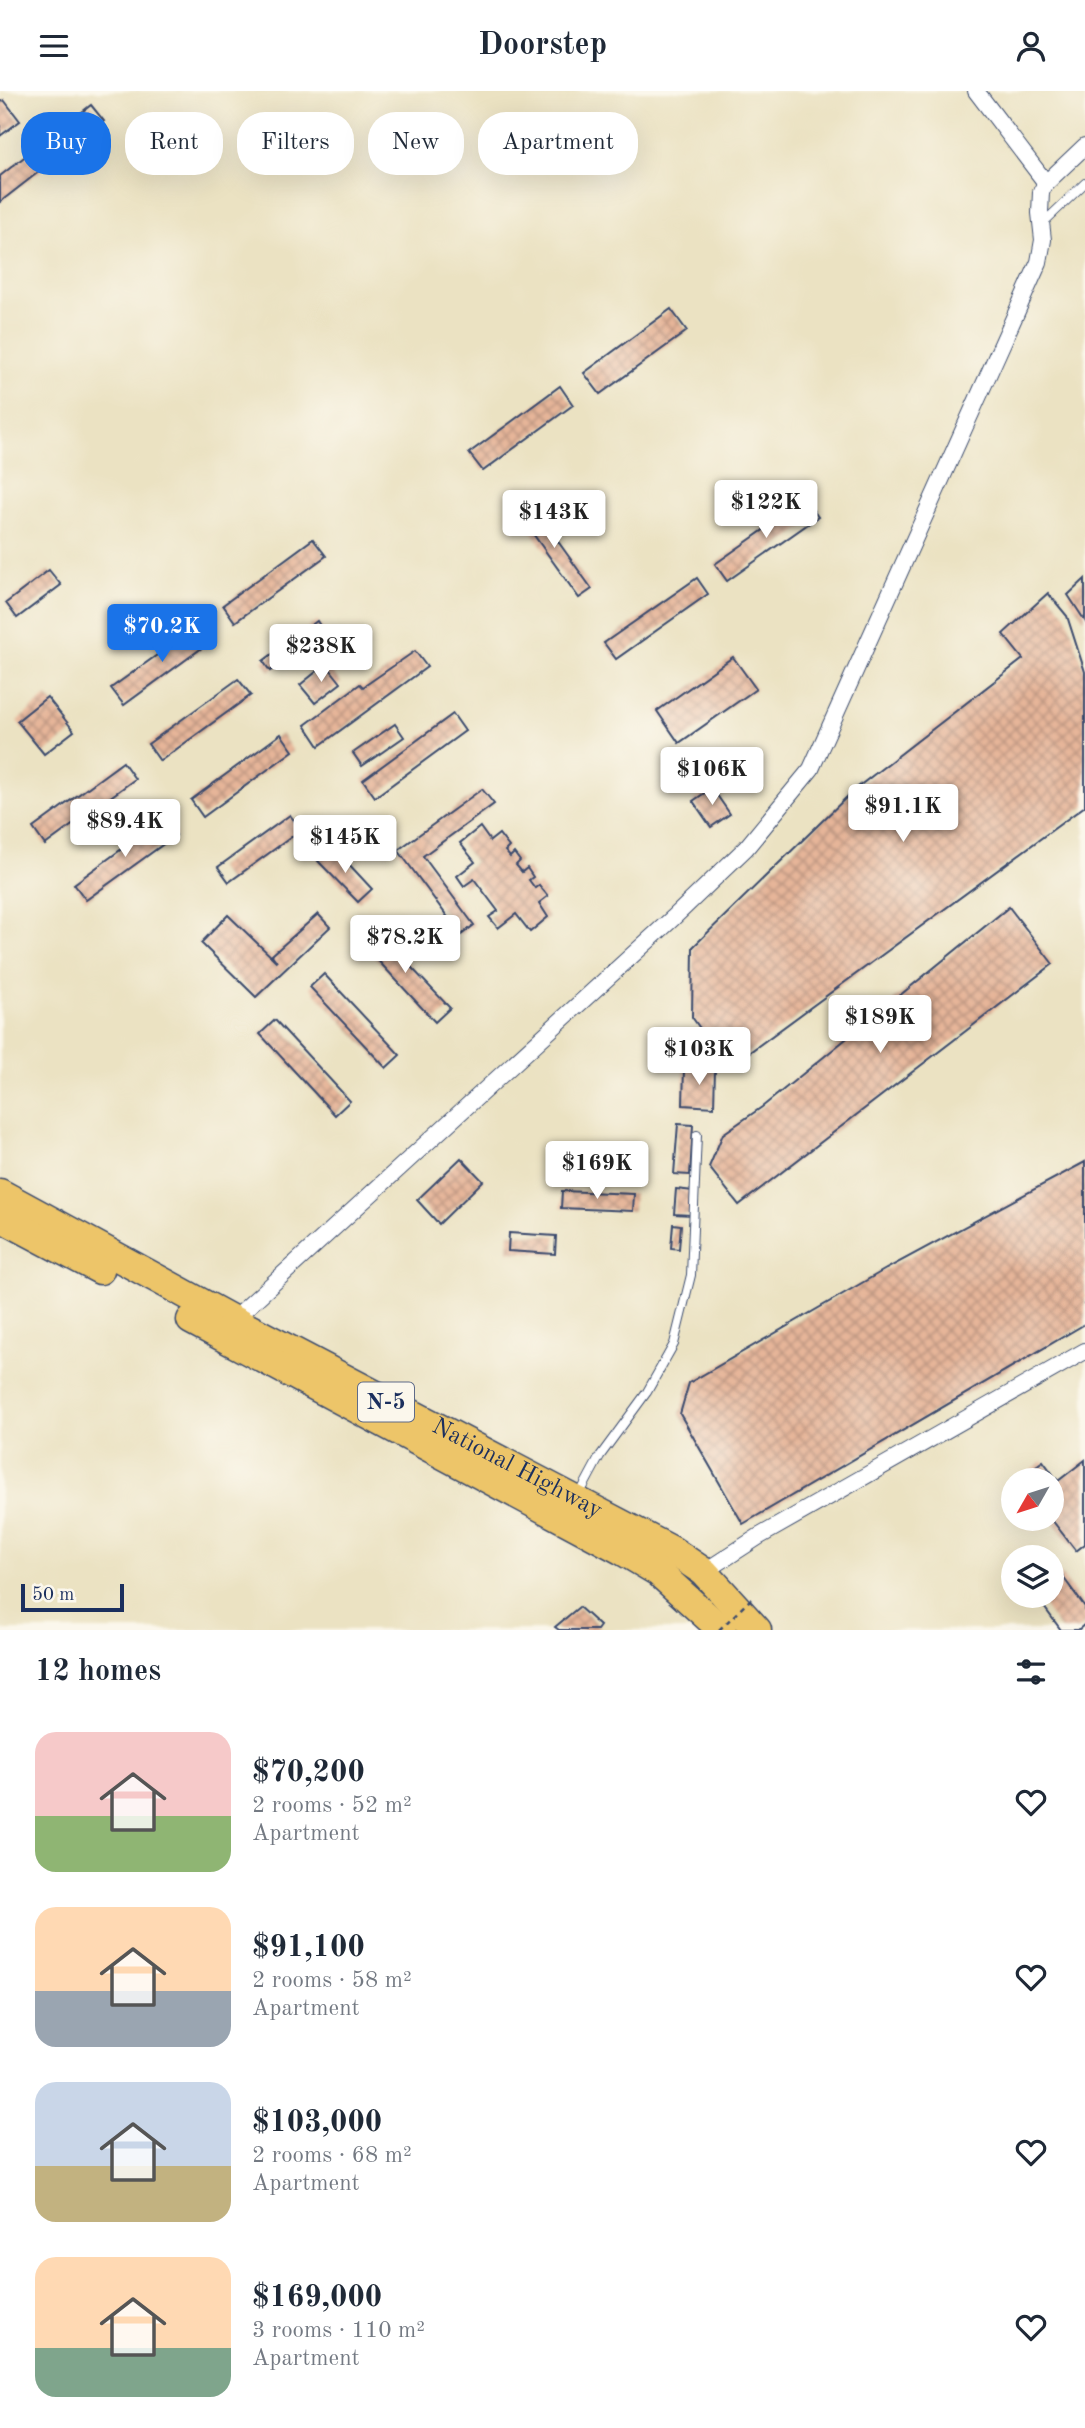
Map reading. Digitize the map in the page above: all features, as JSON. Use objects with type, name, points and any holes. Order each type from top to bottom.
[{"type":"highway","name":"National Highway","points":[[0,1193],[575,1503],[673,1551],[704,1572],[757,1630]]},
{"type":"highway","name":"National Highway","points":[[0,1217],[621,1550],[658,1572],[720,1630]]},
{"type":"street","points":[[976,91],[1046,183]]},
{"type":"street","points":[[233,1320],[673,918],[746,848],[811,769],[1038,262],[1043,240],[1041,192],[1046,183],[1085,146]]},
{"type":"street","points":[[704,1572],[758,1537],[1085,1351]]},
{"type":"lane","points":[[1041,226],[1085,183]]},
{"type":"lane","points":[[1077,190],[1085,199]]},
{"type":"lane","points":[[575,1503],[600,1456],[647,1392],[674,1344],[691,1275],[697,1135]]},
{"type":"path","points":[[720,1630],[751,1599]]},
{"type":"building","points":[[4,100],[20,121],[0,136],[0,103]]},
{"type":"building","points":[[91,105],[97,112],[82,112]]},
{"type":"building","points":[[21,160],[21,175],[35,175],[0,202],[0,176]]},
{"type":"building","points":[[671,309],[687,331],[600,394],[584,373]]},
{"type":"building","points":[[560,386],[573,405],[483,471],[469,453]]},
{"type":"building","points":[[806,500],[818,517],[727,581],[715,564]]},
{"type":"building","points":[[529,501],[592,589],[579,598],[516,510]]},
{"type":"building","points":[[313,539],[326,556],[235,622],[223,605]]},
{"type":"building","points":[[49,570],[61,585],[17,618],[6,603]]},
{"type":"building","points":[[697,578],[708,594],[616,659],[604,643]]},
{"type":"building","points":[[1085,579],[1085,621],[1068,595]]},
{"type":"building","points":[[1048,593],[1067,616],[1085,672],[1085,806],[728,1068],[692,1017],[693,947],[854,790],[1023,659],[1003,634]]},
{"type":"building","points":[[317,621],[324,632],[270,671],[263,661]]},
{"type":"building","points":[[202,623],[214,639],[124,705],[111,688]]},
{"type":"building","points":[[415,651],[427,667],[319,746],[305,725],[360,684],[363,687]]},
{"type":"building","points":[[733,657],[756,689],[679,743],[657,711]]},
{"type":"building","points":[[326,664],[341,683],[315,703],[300,685]]},
{"type":"building","points":[[238,679],[251,695],[160,761],[148,744]]},
{"type":"building","points":[[47,697],[74,731],[44,754],[17,721]]},
{"type":"building","points":[[453,714],[465,731],[375,797],[363,780]]},
{"type":"building","points":[[395,724],[404,737],[362,766],[353,753]]},
{"type":"building","points":[[281,734],[293,751],[203,817],[191,800]]},
{"type":"building","points":[[123,762],[135,779],[45,845],[33,828]]},
{"type":"building","points":[[712,788],[730,814],[711,827],[693,801]]},
{"type":"building","points":[[482,789],[494,804],[423,856],[474,925],[461,935],[398,850]]},
{"type":"building","points":[[290,815],[301,830],[229,882],[218,867]]},
{"type":"building","points":[[164,818],[176,835],[86,900],[74,884]]},
{"type":"building","points":[[480,827],[490,841],[499,834],[509,847],[505,851],[510,857],[514,853],[520,861],[516,865],[522,872],[527,868],[533,877],[529,880],[535,888],[539,885],[548,896],[539,903],[548,917],[530,932],[516,914],[498,928],[489,917],[498,911],[474,879],[464,886],[457,876],[475,862],[460,843]]},
{"type":"building","points":[[333,847],[372,889],[358,902],[318,861]]},
{"type":"building","points":[[1009,907],[1053,964],[739,1205],[709,1167],[723,1134],[762,1107]]},
{"type":"building","points":[[318,914],[330,927],[256,997],[201,943],[228,915],[277,962],[272,955]]},
{"type":"building","points":[[374,928],[450,1008],[435,1022],[360,941]]},
{"type":"building","points":[[324,974],[400,1055],[386,1068],[310,987]]},
{"type":"building","points":[[275,1020],[350,1101],[335,1115],[260,1034]]},
{"type":"building","points":[[684,1068],[715,1069],[714,1107],[683,1105]]},
{"type":"building","points":[[678,1124],[693,1125],[690,1175],[674,1174]]},
{"type":"building","points":[[461,1158],[483,1181],[439,1224],[417,1200]]},
{"type":"building","points":[[1085,1162],[1085,1324],[743,1524],[680,1414],[689,1383],[886,1269]]},
{"type":"building","points":[[676,1189],[693,1191],[691,1215],[674,1214]]},
{"type":"building","points":[[562,1191],[634,1194],[633,1211],[561,1208]]},
{"type":"building","points":[[673,1224],[681,1225],[679,1249],[671,1248]]},
{"type":"building","points":[[509,1233],[556,1236],[555,1254],[508,1251]]},
{"type":"building","points":[[1085,1460],[1085,1544],[1076,1551],[1061,1531],[1064,1531],[1064,1476]]},
{"type":"building","points":[[1043,1461],[1048,1468],[1034,1468]]},
{"type":"building","points":[[1064,1578],[1085,1607],[1085,1624],[1078,1630],[1061,1630],[1045,1608],[1064,1608]]},
{"type":"building","points":[[579,1607],[600,1626],[597,1630],[559,1630],[555,1627]]}]
